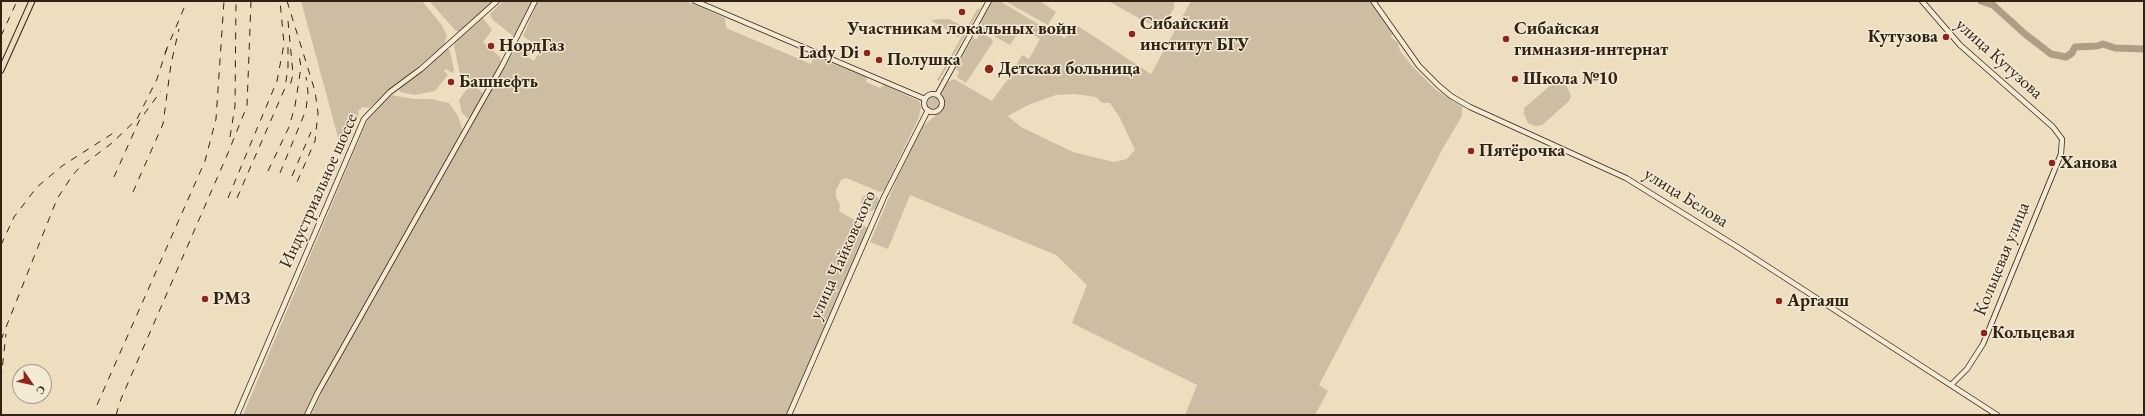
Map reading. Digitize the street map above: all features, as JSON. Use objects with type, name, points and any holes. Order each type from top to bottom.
[{"type":"main road","points":[[1,70],[32,1]]},
{"type":"main road","name":"Индустриальное шоссе","points":[[237,415],[364,119],[390,92],[421,69],[497,1]]},
{"type":"main road","points":[[307,415],[318,392],[502,66],[535,1]]},
{"type":"main road","points":[[695,1],[925,99]]},
{"type":"main road","points":[[937,95],[989,1]]},
{"type":"main road","name":"улица Белова","points":[[1373,1],[1419,66],[1451,96],[1470,107],[1626,178],[1739,248],[1997,415]]},
{"type":"main road","name":"улица Кутузова","points":[[1922,1],[1960,46],[2053,127],[2060,135]]},
{"type":"main road","points":[[928,95],[937,95],[942,101],[940,109],[932,112],[924,105],[925,99],[928,95]]},
{"type":"main road","name":"улица Чайковского","points":[[789,415],[884,197],[928,110]]},
{"type":"main road","name":"Кольцевая улица","points":[[1951,385],[1967,369],[1977,356],[1985,340],[2061,154],[2062,140],[2060,135]]},
{"type":"shaded area","points":[[301,1],[422,1],[441,24],[447,35],[444,45],[369,108],[363,107],[358,111],[359,114],[342,152]]},
{"type":"shaded area","points":[[429,1],[494,1],[460,31],[456,31]]},
{"type":"shaded area","points":[[503,1],[533,1],[516,35],[513,36],[492,19],[490,14]]},
{"type":"shaded area","points":[[538,1],[686,1],[725,18],[726,28],[811,64],[814,56],[867,77],[866,82],[880,88],[884,85],[919,101],[921,106],[919,117],[884,190],[880,192],[846,178],[841,180],[836,190],[836,197],[840,205],[839,211],[868,228],[787,415],[311,415],[324,387],[515,48],[519,45],[524,45],[526,51],[530,54],[529,58],[534,61],[541,49],[523,36]]},
{"type":"shaded area","points":[[993,1],[1000,1],[1046,29],[1047,28],[1065,38],[1075,24],[1151,74],[1191,1],[1369,1],[1393,34],[1391,37],[1398,43],[1400,51],[1415,69],[1435,89],[1462,107],[1462,116],[1443,148],[1319,385],[1328,391],[1315,415],[1185,415],[1197,385],[1072,323],[1087,285],[1056,255],[910,195],[888,249],[870,242],[896,181],[922,127],[943,109],[945,104],[942,93],[948,82],[954,79],[992,101],[1008,79],[1022,55],[1029,59],[1040,39],[1021,28],[1010,45],[983,30],[981,22]],"holes":[[[1074,94],[1096,97],[1102,103],[1110,103],[1120,118],[1135,150],[1127,159],[1114,162],[1073,152],[1021,127],[1008,116],[1028,105],[1056,95]]]},
{"type":"shaded area","points":[[1005,1],[1040,1],[1056,12],[1048,25]]},
{"type":"shaded area","points":[[1108,1],[1174,1],[1174,8],[1166,21],[1153,24],[1146,22]]},
{"type":"shaded area","points":[[978,8],[980,9],[939,81],[937,80]]},
{"type":"shaded area","points":[[483,18],[492,30],[483,42],[500,57],[501,61],[492,80],[470,83],[460,75],[454,46],[455,42]]},
{"type":"shaded area","points":[[949,19],[964,27],[958,37],[931,20]]},
{"type":"shaded area","points":[[980,33],[991,38],[993,42],[966,83],[957,77],[959,72],[956,68],[973,38],[977,39]]},
{"type":"shaded area","points":[[446,49],[450,50],[454,70],[452,73],[446,69],[444,71],[448,75],[435,91],[415,95],[400,92],[399,89]]},
{"type":"shaded area","points":[[1559,82],[1566,85],[1569,90],[1571,97],[1568,102],[1542,125],[1535,126],[1528,123],[1524,114],[1524,108],[1553,83]]},
{"type":"shaded area","points":[[470,88],[478,88],[484,94],[471,117],[467,118],[462,113],[459,100],[466,90]]},
{"type":"shaded area","points":[[390,95],[415,99],[431,99],[449,103],[458,116],[463,131],[317,389],[305,415],[243,415],[367,121]]},
{"type":"shaded area","points":[[931,97],[935,97],[939,103],[935,109],[931,109],[927,105],[927,101]]},
{"type":"shaded area","points":[[870,193],[876,196],[879,202],[876,208],[870,211],[864,208],[861,202],[864,196]]},
{"type":"waterway","points":[[1981,1],[1993,5],[2025,34],[2051,54],[2066,57],[2072,53],[2075,47],[2097,46],[2103,44],[2115,48],[2144,49]]},
{"type":"railway","points":[[1,36],[17,1]]},
{"type":"railway","points":[[165,53],[187,1]]},
{"type":"railway","points":[[97,405],[205,161],[216,119],[224,1]]},
{"type":"railway","points":[[230,137],[235,106],[236,1]]},
{"type":"railway","points":[[116,415],[121,399],[247,106],[251,1]]},
{"type":"railway","points":[[228,198],[277,81],[284,44],[280,1]]},
{"type":"railway","points":[[287,1],[315,91],[318,113],[315,141],[297,182]]},
{"type":"railway","points":[[288,21],[293,74],[289,90]]},
{"type":"railway","points":[[133,192],[163,124],[171,64],[179,29]]},
{"type":"railway","points":[[237,198],[285,88],[288,67],[288,47]]},
{"type":"railway","points":[[1,340],[57,199],[79,168],[112,143],[137,119],[157,79],[167,48]]},
{"type":"railway","points":[[268,171],[289,127],[295,106],[301,67],[299,55]]},
{"type":"railway","points":[[280,173],[306,110],[308,92],[306,77]]},
{"type":"railway","points":[[114,177],[139,121],[161,91]]},
{"type":"railway","points":[[1,245],[14,217],[37,187],[62,166],[118,130]]},
{"type":"railway","points":[[292,176],[311,132]]},
{"type":"railway","points":[[1,379],[6,334]]},
{"type":"place","name":"Участникам локальных войн","points":[[962,12]]},
{"type":"place","name":"Сибайский институт БГУ","points":[[1132,34]]},
{"type":"place","name":"Кутузова","points":[[1946,37]]},
{"type":"place","name":"Сибайская гимназия-интернат","points":[[1506,39]]},
{"type":"place","name":"НордГаз","points":[[491,46]]},
{"type":"place","name":"Lady Di","points":[[867,53]]},
{"type":"place","name":"Полушка","points":[[879,60]]},
{"type":"place","name":"Детская больница","points":[[989,69]]},
{"type":"place","name":"Школа №10","points":[[1515,79]]},
{"type":"place","name":"Башнефть","points":[[451,82]]},
{"type":"place","name":"Пятёрочка","points":[[1471,151]]},
{"type":"place","name":"Ханова","points":[[2052,163]]},
{"type":"place","name":"РМЗ","points":[[205,299]]},
{"type":"place","name":"Аргаяш","points":[[1779,301]]},
{"type":"place","name":"Кольцевая","points":[[1984,333]]}]
